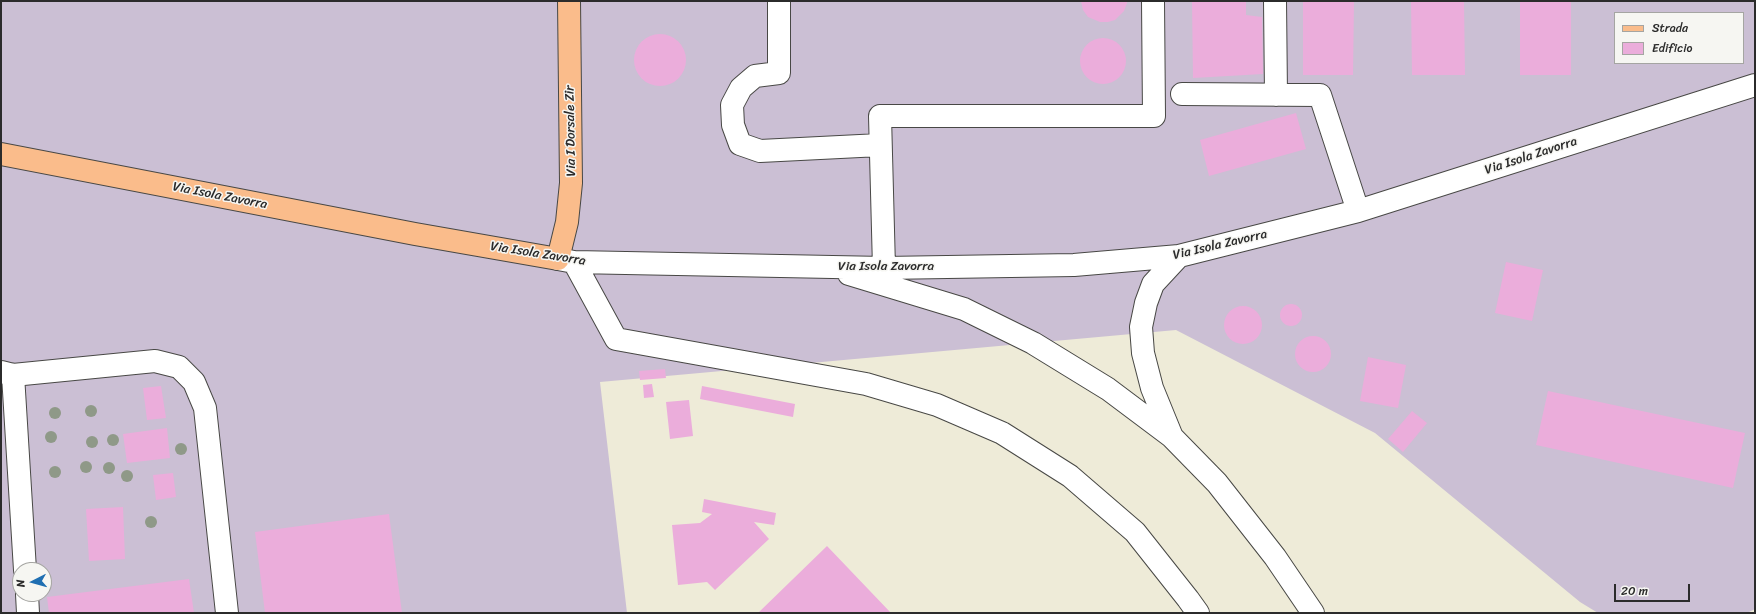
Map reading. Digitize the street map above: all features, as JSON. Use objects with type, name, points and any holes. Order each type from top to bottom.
[{"type":"main road","name":"Via I Dorsale Zir","points":[[566,261],[567,222],[571,183],[569,1]]},
{"type":"main road","name":"Via Isola Zavorra","points":[[2,157],[566,261]]},
{"type":"street","points":[[779,1],[779,73],[755,76],[741,88],[732,105],[733,125],[740,144],[760,151],[880,145]]},
{"type":"street","points":[[884,268],[880,116],[1154,116],[1153,1]]},
{"type":"street","points":[[1274,1],[1276,95]]},
{"type":"street","name":"Via Isola Zavorra","points":[[566,261],[884,268],[1074,265],[1179,256],[1358,211],[1755,86]]},
{"type":"street","points":[[1182,94],[1320,95],[1358,211]]},
{"type":"street","points":[[1172,437],[1152,388],[1143,353],[1141,327],[1146,303],[1153,284],[1179,256]]},
{"type":"street","points":[[566,261],[616,339],[866,384],[937,405],[1002,433],[1070,476],[1135,532],[1198,613]]},
{"type":"street","points":[[825,267],[964,309],[1026,340],[1108,389],[1172,437],[1217,483],[1275,558],[1313,613]]},
{"type":"street","points":[[24,562],[7,374],[155,361],[179,367],[194,382],[205,408],[227,613]]},
{"type":"street","points":[[27,602],[28,613]]},
{"type":"shaded area","points":[[1,1],[1755,1],[1755,609],[1747,613],[1598,613],[1580,602],[1375,433],[1176,330],[600,382],[627,613],[1,613]]},
{"type":"building","points":[[1081,1],[1127,1],[1127,3],[1124,11],[1115,20],[1100,22],[1088,17],[1083,10]]},
{"type":"building","points":[[1192,1],[1246,1],[1246,15],[1262,17],[1263,74],[1193,78]]},
{"type":"building","points":[[1303,1],[1354,1],[1353,75],[1303,75]]},
{"type":"building","points":[[1411,1],[1464,1],[1465,75],[1412,75]]},
{"type":"building","points":[[1520,1],[1571,1],[1571,75],[1520,75]]},
{"type":"building","points":[[655,34],[665,34],[679,41],[686,55],[686,65],[679,79],[665,86],[655,86],[645,82],[638,75],[634,65],[634,55],[638,45],[645,38]]},
{"type":"building","points":[[1103,38],[1116,42],[1122,48],[1126,61],[1122,74],[1116,80],[1103,84],[1090,80],[1084,74],[1080,61],[1084,48],[1090,42]]},
{"type":"building","points":[[1296,113],[1306,149],[1209,176],[1200,140]]},
{"type":"building","points":[[1506,262],[1543,270],[1532,321],[1495,313]]},
{"type":"building","points":[[1291,304],[1295,305],[1301,311],[1301,319],[1295,325],[1291,326],[1287,325],[1281,319],[1280,315],[1281,311],[1287,305]]},
{"type":"building","points":[[1239,306],[1247,306],[1257,311],[1261,318],[1261,332],[1257,339],[1247,344],[1239,344],[1229,339],[1227,336],[1224,329],[1224,321],[1229,311],[1232,309]]},
{"type":"building","points":[[1317,336],[1326,341],[1330,347],[1330,361],[1326,367],[1317,372],[1309,372],[1300,367],[1296,361],[1295,350],[1300,341],[1306,337]]},
{"type":"building","points":[[1368,357],[1406,365],[1398,408],[1360,401]]},
{"type":"building","points":[[665,369],[666,378],[640,380],[639,371]]},
{"type":"building","points":[[652,384],[654,397],[644,398],[643,385]]},
{"type":"building","points":[[161,386],[166,418],[147,420],[143,388]]},
{"type":"building","points":[[702,386],[795,404],[793,417],[700,399]]},
{"type":"building","points":[[1548,391],[1745,433],[1733,488],[1536,445]]},
{"type":"building","points":[[689,400],[693,436],[670,439],[666,402]]},
{"type":"building","points":[[1412,411],[1427,423],[1403,452],[1388,439]]},
{"type":"building","points":[[167,428],[170,458],[127,463],[123,434]]},
{"type":"building","points":[[173,473],[176,497],[156,500],[153,475]]},
{"type":"building","points":[[704,499],[776,513],[774,525],[754,522],[769,539],[715,590],[707,582],[678,585],[672,525],[700,523],[712,514],[702,512]]},
{"type":"building","points":[[123,507],[125,559],[89,561],[86,509]]},
{"type":"building","points":[[389,514],[402,613],[265,613],[255,532]]},
{"type":"building","points":[[827,546],[891,613],[758,613]]},
{"type":"building","points":[[189,579],[194,613],[49,613],[48,602],[52,602],[52,596]]}]
